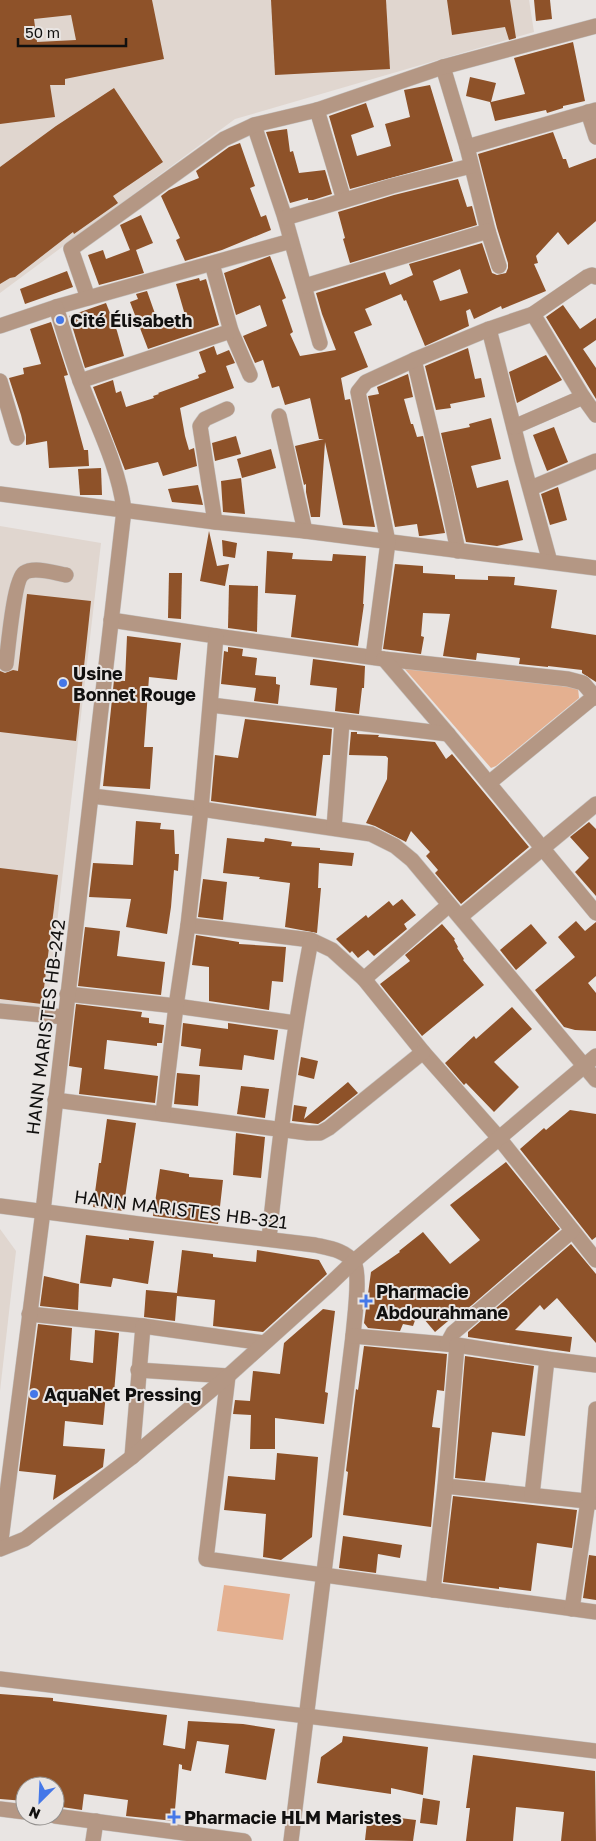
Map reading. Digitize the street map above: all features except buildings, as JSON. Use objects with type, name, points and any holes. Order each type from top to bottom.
[{"type":"street","points":[[88,298],[71,250],[224,139],[254,125],[317,110],[442,67],[596,26]]},
{"type":"street","points":[[442,67],[467,147],[488,231],[499,266]]},
{"type":"street","points":[[317,110],[344,200]]},
{"type":"street","points":[[467,147],[592,112],[596,136]]},
{"type":"street","points":[[254,125],[285,218],[320,343]]},
{"type":"street","points":[[285,218],[471,166]]},
{"type":"street","points":[[305,286],[488,231]]},
{"type":"street","points":[[0,326],[56,307],[291,242]]},
{"type":"street","points":[[212,264],[232,331],[250,375]]},
{"type":"street","points":[[596,278],[592,275],[587,277],[533,314],[489,329],[366,382],[358,392],[388,542],[378,658],[448,734],[596,913]]},
{"type":"street","name":"HANN MARISTES HB-242","points":[[0,1549],[43,1211],[124,510],[122,492],[116,473],[80,381],[56,307]]},
{"type":"street","points":[[533,314],[583,397],[596,415]]},
{"type":"street","points":[[489,329],[550,562]]},
{"type":"street","points":[[80,381],[232,331]]},
{"type":"street","points":[[414,360],[449,504],[458,551]]},
{"type":"street","points":[[0,381],[17,438]]},
{"type":"street","points":[[514,427],[583,397]]},
{"type":"street","points":[[215,522],[200,426],[205,419],[227,409]]},
{"type":"street","points":[[279,416],[305,532]]},
{"type":"street","points":[[530,488],[596,461]]},
{"type":"street","points":[[0,494],[596,568]]},
{"type":"street","points":[[6,664],[7,608],[19,579],[25,572],[36,570],[66,575]]},
{"type":"street","points":[[111,620],[378,658],[568,679],[583,683],[595,696],[488,783]]},
{"type":"street","points":[[163,1114],[201,809],[216,636]]},
{"type":"street","points":[[211,705],[448,734]]},
{"type":"street","points":[[334,828],[342,722]]},
{"type":"street","points":[[92,796],[201,809],[371,834],[395,846],[412,860],[449,905],[590,1061],[596,1080]]},
{"type":"street","points":[[460,917],[596,804]]},
{"type":"street","points":[[364,979],[449,905]]},
{"type":"street","points":[[188,925],[311,940],[332,950],[364,979],[423,1052],[499,1138],[596,1260]]},
{"type":"street","points":[[268,1239],[280,1128],[295,1023],[311,940]]},
{"type":"street","points":[[67,994],[176,1006],[295,1023]]},
{"type":"street","points":[[0,1010],[64,1017]]},
{"type":"street","points":[[55,1100],[280,1128],[314,1134],[329,1128],[423,1052]]},
{"type":"street","points":[[0,1549],[25,1539],[132,1457],[228,1376],[330,1286],[354,1262],[590,1061]]},
{"type":"street","name":"HANN MARISTES HB-321","points":[[0,1206],[315,1245],[335,1249],[354,1262]]},
{"type":"street","points":[[433,1590],[445,1486],[453,1333],[572,1231]]},
{"type":"street","points":[[291,1841],[353,1336],[357,1277],[354,1262]]},
{"type":"street","points":[[29,1314],[143,1326],[264,1343]]},
{"type":"street","points":[[132,1457],[143,1326]]},
{"type":"street","points":[[353,1336],[452,1344],[596,1365]]},
{"type":"street","points":[[532,1495],[547,1359]]},
{"type":"street","points":[[138,1370],[228,1376]]},
{"type":"street","points":[[228,1376],[206,1559],[596,1612]]},
{"type":"street","points":[[572,1609],[592,1502],[596,1409]]},
{"type":"street","points":[[445,1486],[592,1502]]},
{"type":"street","points":[[0,1679],[596,1751]]},
{"type":"street","points":[[0,1809],[15,1811]]},
{"type":"street","points":[[65,1817],[96,1821],[180,1837],[244,1841]]},
{"type":"street","points":[[93,1841],[96,1821]]},
{"type":"shaded area","points":[[0,0],[529,0],[534,32],[235,119],[0,293]]},
{"type":"shaded area","points":[[0,526],[101,543],[47,1009],[0,1003]]},
{"type":"shaded area","points":[[403,667],[578,688],[579,698],[496,766],[491,768]]},
{"type":"shaded area","points":[[0,1229],[16,1251],[0,1391]]},
{"type":"shaded area","points":[[224,1585],[290,1594],[283,1640],[217,1631]]},
{"type":"place","name":"Cité Élisabeth","points":[[60,320]]},
{"type":"place","name":"Usine Bonnet Rouge","points":[[63,683]]},
{"type":"place","name":"Pharmacie Abdourahmane","points":[[366,1301]]},
{"type":"place","name":"AquaNet Pressing","points":[[34,1394]]},
{"type":"place","name":"Pharmacie HLM Maristes","points":[[174,1817]]}]
